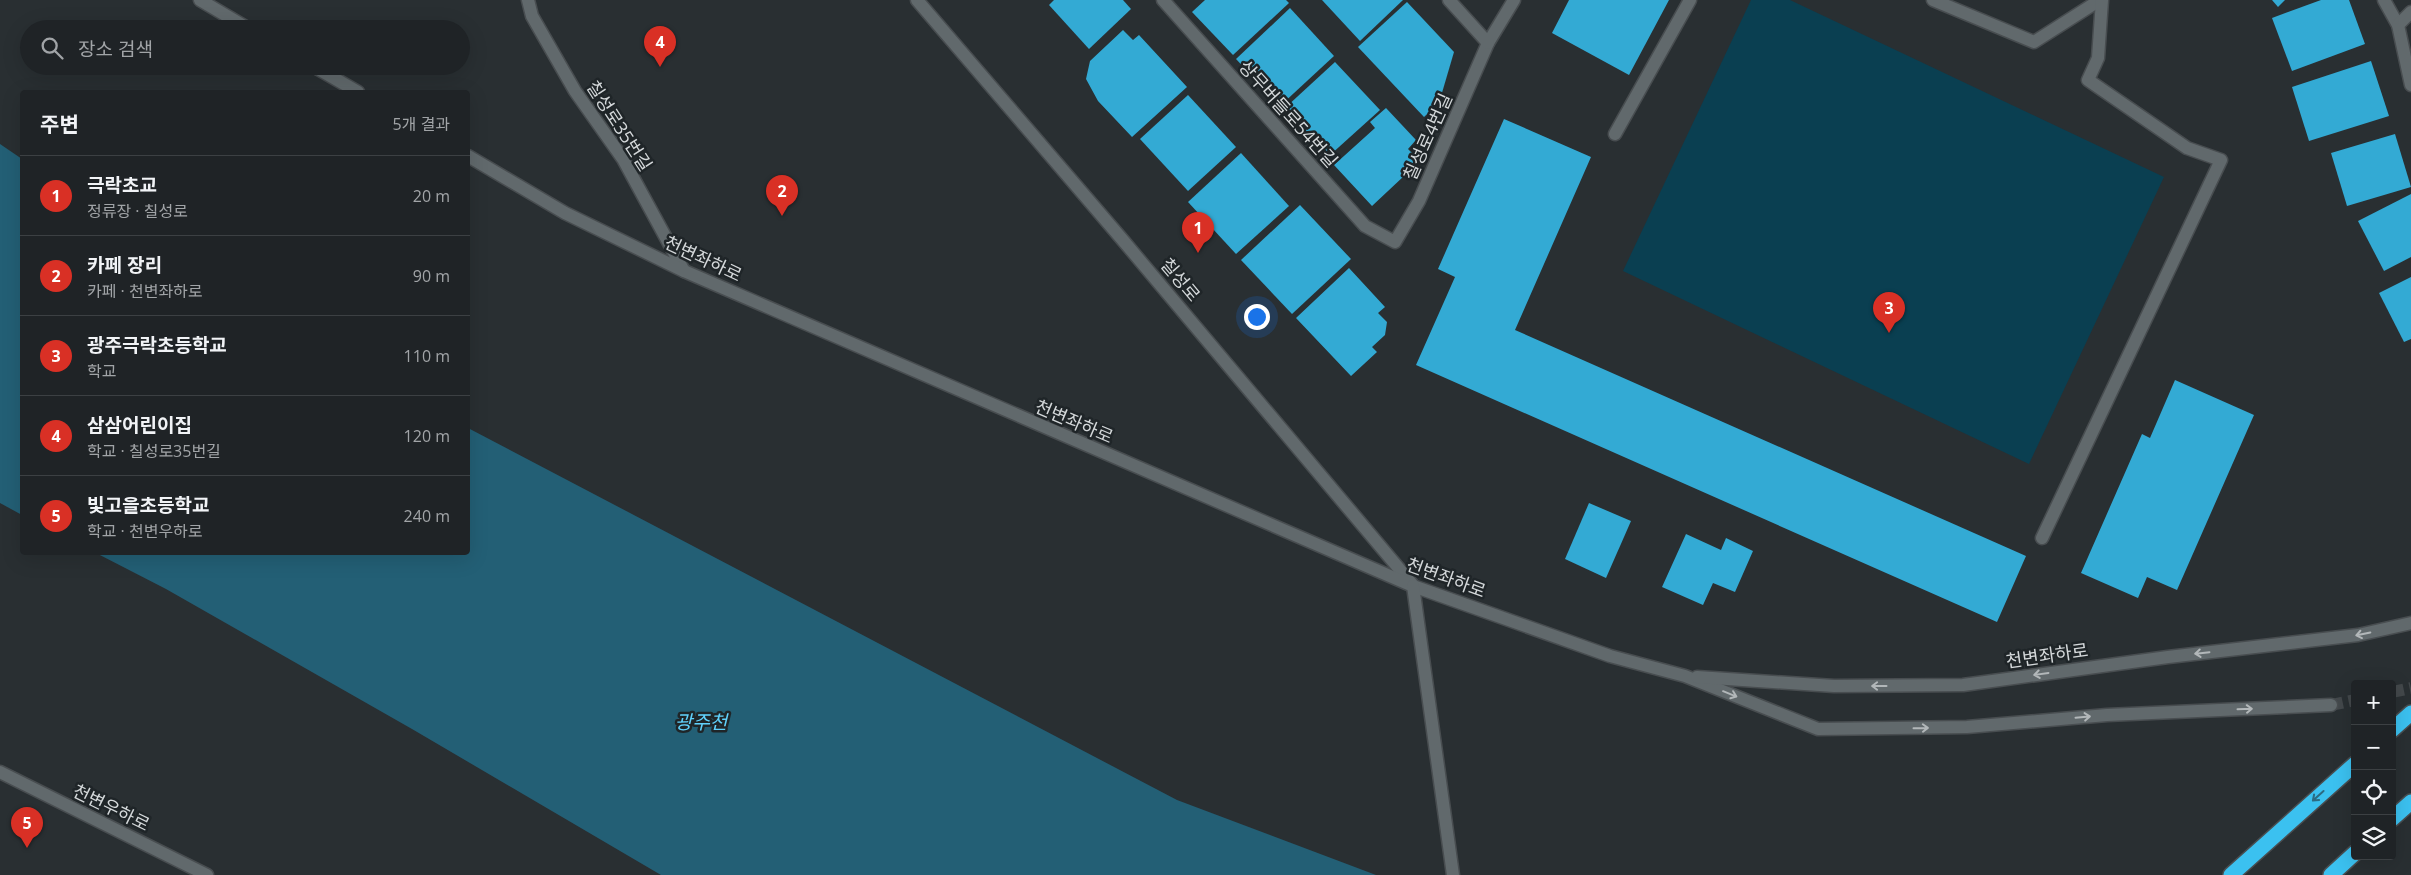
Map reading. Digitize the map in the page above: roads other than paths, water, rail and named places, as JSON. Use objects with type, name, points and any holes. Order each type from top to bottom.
[{"type":"highway","points":[[2396,726],[2411,713]]},
{"type":"highway","points":[[2231,875],[2351,768]]},
{"type":"highway","points":[[2396,815],[2411,802]]},
{"type":"highway","points":[[2331,875],[2351,857]]},
{"type":"street","points":[[200,0],[234,20]]},
{"type":"street","name":"칠성로35번길","points":[[528,0],[532,16],[575,90],[623,159],[684,271]]},
{"type":"street","name":"칠성로","points":[[917,0],[1121,238],[1413,586]]},
{"type":"street","name":"상무버들로54번길","points":[[1163,0],[1365,226],[1395,242]]},
{"type":"street","points":[[1449,0],[1488,43]]},
{"type":"street","name":"칠성로4번길","points":[[1395,242],[1419,201],[1488,43],[1514,0]]},
{"type":"street","points":[[1615,134],[1690,0]]},
{"type":"street","points":[[1933,0],[2034,42],[2101,0]]},
{"type":"street","points":[[2042,538],[2221,160],[2187,148],[2088,80],[2098,58],[2101,0]]},
{"type":"street","points":[[2384,0],[2398,25],[2411,84]]},
{"type":"street","points":[[2398,25],[2411,12]]},
{"type":"street","points":[[329,75],[355,90]]},
{"type":"street","name":"천변좌하로","points":[[470,157],[565,213],[684,271],[1413,586],[1610,656],[1685,676],[1818,729],[1967,727],[2108,715],[2330,706]]},
{"type":"street","points":[[1413,586],[1453,875]]},
{"type":"street","name":"천변좌하로","points":[[1685,676],[1834,686],[1963,685],[2168,657],[2358,635],[2411,623]]},
{"type":"street","name":"천변우하로","points":[[0,772],[207,875]]},
{"type":"water","points":[[0,144],[20,158],[20,514],[0,503]]},
{"type":"water","name":"광주천","points":[[470,429],[1177,800],[1376,875],[661,875],[412,729],[166,589],[100,555],[470,555]]},
{"type":"tunnel","points":[[2396,691],[2411,688]]},
{"type":"tunnel","points":[[2331,705],[2351,701]]},
{"type":"place","name":"삼삼어린이집","points":[[660,67]]},
{"type":"place","name":"카페 장리","points":[[782,216]]},
{"type":"place","name":"극락초교","points":[[1198,253]]},
{"type":"place","name":"광주극락초등학교","points":[[1889,333]]},
{"type":"place","name":"빛고을초등학교","points":[[27,848]]}]
